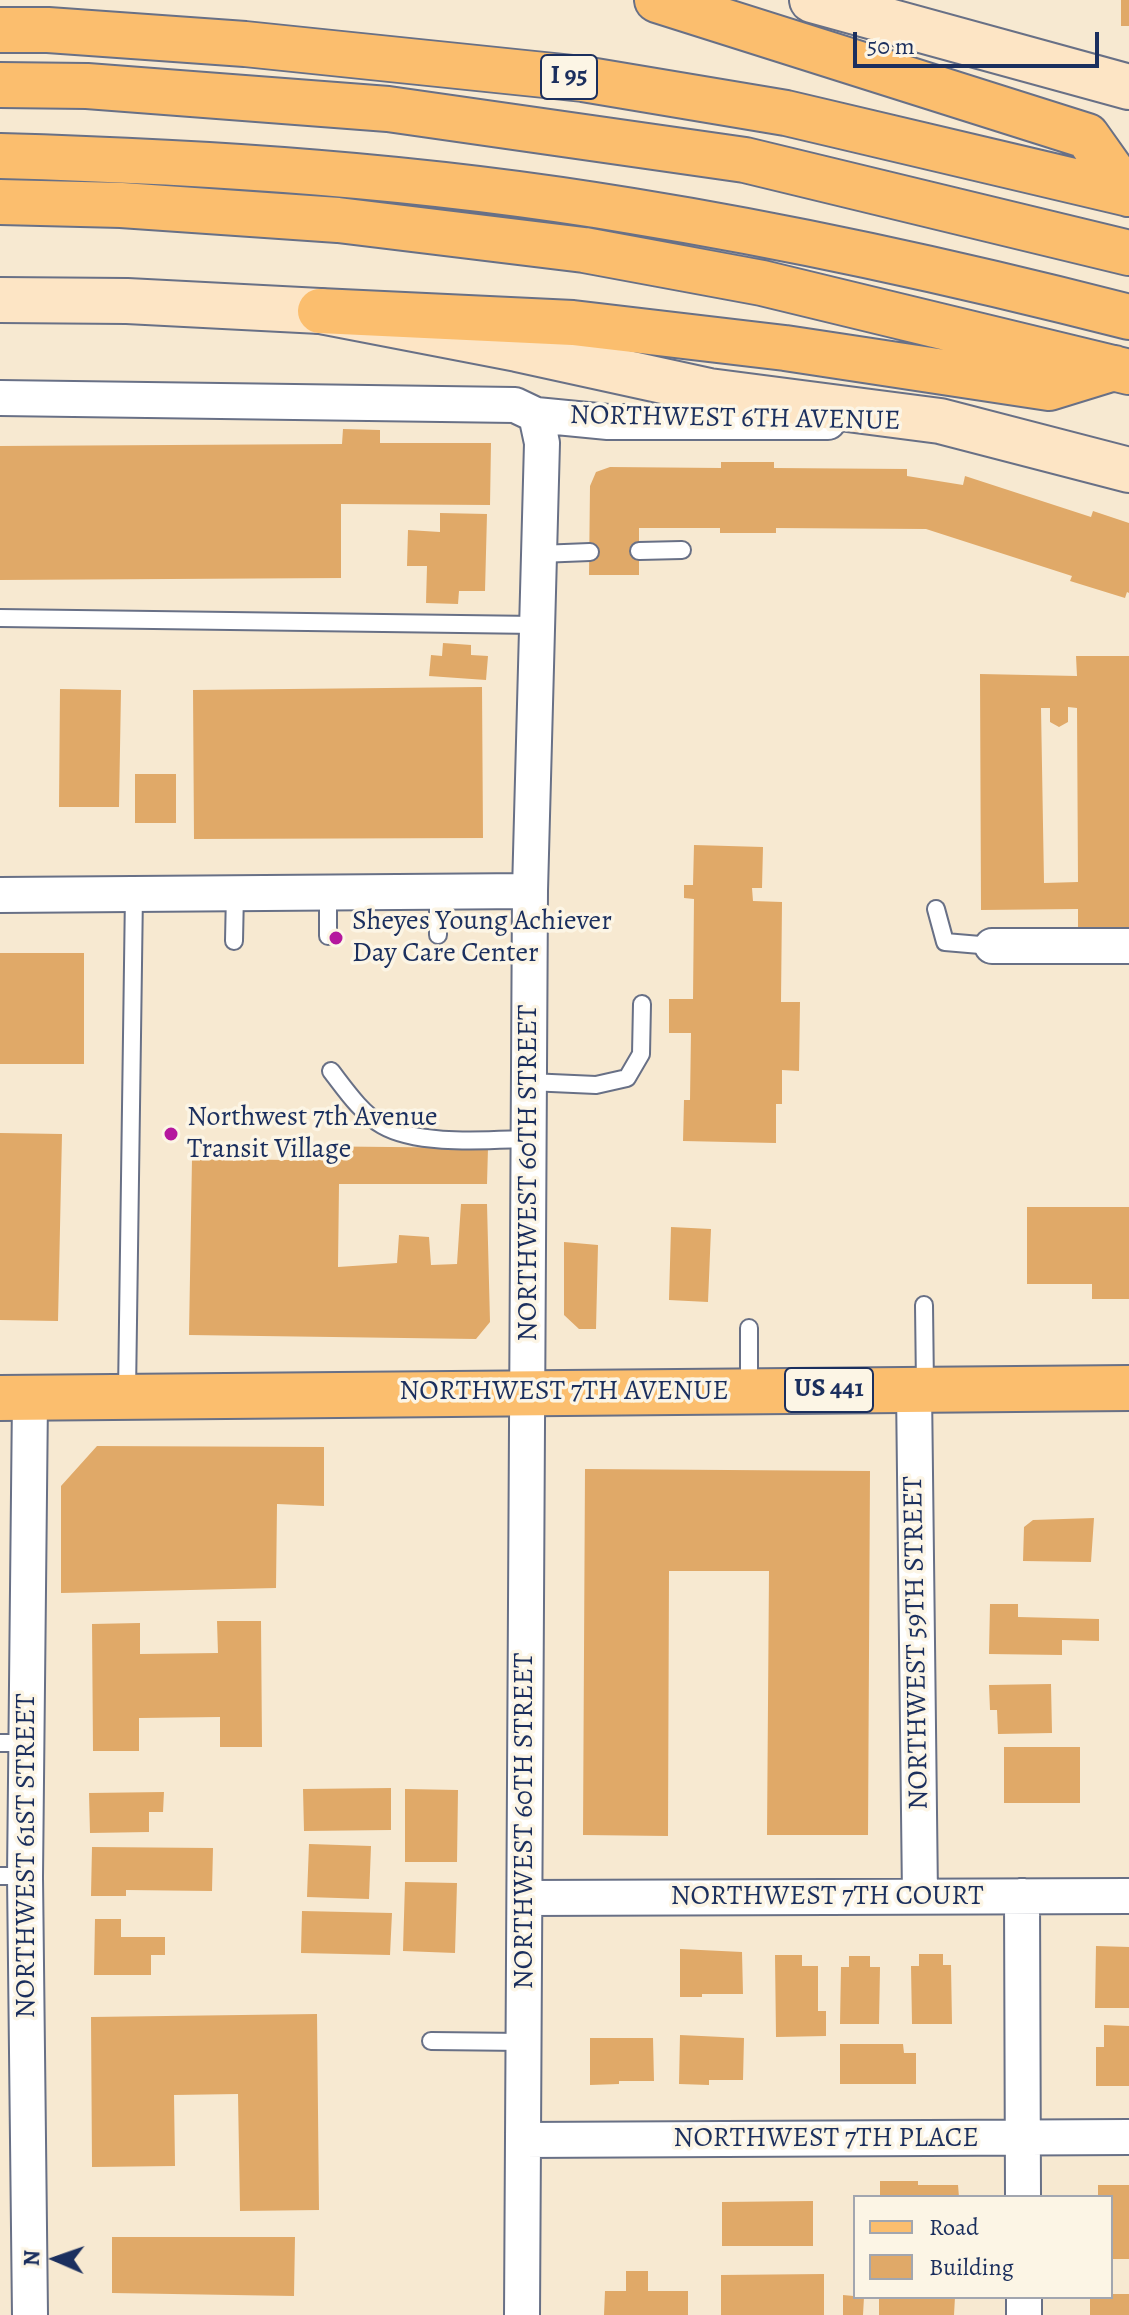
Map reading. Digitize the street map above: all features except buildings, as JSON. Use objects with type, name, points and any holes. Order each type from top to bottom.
[{"type":"main road","points":[[657,0],[1087,136],[1129,194]]},
{"type":"main road","points":[[812,0],[1129,87]]},
{"type":"main road","name":"I 95","points":[[0,30],[48,30],[245,44],[583,79],[786,113],[1129,194]]},
{"type":"main road","points":[[0,85],[87,86],[388,109],[745,160],[1129,253]]},
{"type":"main road","points":[[0,156],[244,167],[411,182],[631,210],[864,254],[1129,317]]},
{"type":"main road","points":[[0,202],[121,205],[338,220],[584,250],[762,283],[1121,370]]},
{"type":"main road","points":[[0,300],[127,301],[573,323],[785,348],[1049,388],[1121,370]]},
{"type":"main road","points":[[320,311],[517,349],[709,391],[940,421]]},
{"type":"main road","name":"NORTHWEST 6TH AVENUE","points":[[940,421],[1129,470]]},
{"type":"main road","name":"NORTHWEST 7TH AVENUE","points":[[15,1398],[1129,1388]]},
{"type":"street","name":"NORTHWEST 6TH AVENUE","points":[[0,398],[515,405],[536,415],[608,422],[686,424],[940,421]]},
{"type":"street","name":"NORTHWEST 60TH STREET","points":[[522,2315],[530,891],[542,443],[536,415]]},
{"type":"street","points":[[0,895],[530,891]]},
{"type":"street","points":[[992,946],[1129,946]]},
{"type":"street","name":"NORTHWEST 59TH STREET","points":[[920,1390],[920,1896]]},
{"type":"street","name":"NORTHWEST 61ST STREET","points":[[15,1398],[13,1876],[30,2315]]},
{"type":"street","points":[[1022,1896],[1023,2195]]},
{"type":"street","name":"NORTHWEST 7TH COURT","points":[[525,1898],[1129,1896]]},
{"type":"street","name":"NORTHWEST 7TH PLACE","points":[[523,2140],[1129,2137]]},
{"type":"lane","points":[[639,551],[682,550]]},
{"type":"lane","points":[[539,554],[590,552]]},
{"type":"lane","points":[[0,618],[537,625]]},
{"type":"lane","points":[[234,941],[235,892]]},
{"type":"lane","points":[[438,892],[438,935]]},
{"type":"lane","points":[[127,1395],[134,893]]},
{"type":"lane","points":[[328,893],[328,936]]},
{"type":"lane","points":[[936,909],[945,942],[992,946]]},
{"type":"lane","points":[[529,1082],[596,1085],[627,1078],[641,1054],[642,1004]]},
{"type":"lane","points":[[331,1071],[352,1098],[382,1125],[429,1140],[529,1139]]},
{"type":"lane","points":[[920,1390],[924,1305]]},
{"type":"lane","points":[[749,1328],[749,1391]]},
{"type":"lane","points":[[431,2041],[524,2042]]},
{"type":"place","name":"Sheyes Young Achiever Day Care Center","points":[[336,938]]},
{"type":"place","name":"Northwest 7th Avenue Transit Village","points":[[171,1134]]}]
